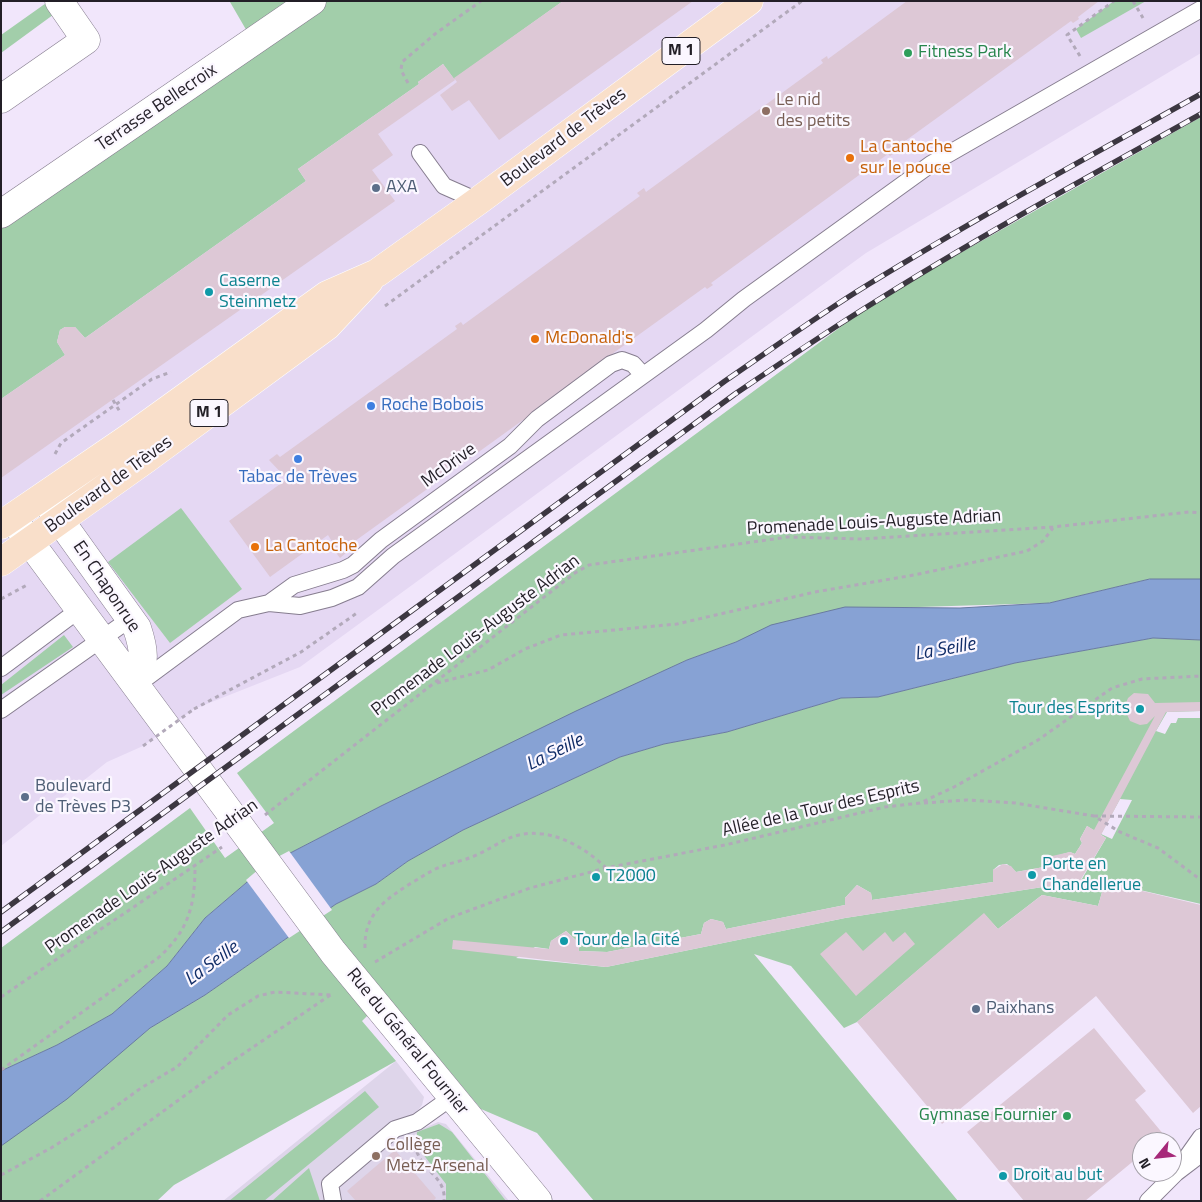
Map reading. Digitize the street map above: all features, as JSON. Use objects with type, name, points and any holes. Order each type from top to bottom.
[{"type":"main road","name":"Boulevard de Trèves","points":[[7,522],[130,438],[327,295],[377,272],[478,201],[748,1]]},
{"type":"main road","name":"Boulevard de Trèves","points":[[1,562],[328,326],[377,272]]},
{"type":"street","points":[[1,99],[86,40],[59,1]]},
{"type":"street","name":"Terrasse Bellecroix","points":[[1,214],[312,1]]},
{"type":"street","name":"En Chaponrue","points":[[43,497],[137,628],[144,648],[143,665],[136,685]]},
{"type":"street","name":"En Chaponrue","points":[[7,522],[30,542],[247,835]]},
{"type":"street","name":"Rue du Général Fournier","points":[[247,835],[333,952],[538,1201]]},
{"type":"lane","points":[[136,685],[238,610],[269,604],[300,606],[332,598],[358,587],[393,556],[706,330],[744,298],[931,164],[1201,9]]},
{"type":"lane","points":[[420,153],[444,186],[478,201]]},
{"type":"lane","name":"McDrive","points":[[269,604],[294,585],[343,570],[353,565],[381,540],[510,446],[537,419],[611,364],[622,360],[633,364],[642,375]]},
{"type":"lane","points":[[1,668],[80,609]]},
{"type":"lane","points":[[1,710],[130,619]]},
{"type":"lane","points":[[144,648],[169,655],[178,653]]},
{"type":"lane","points":[[333,1201],[330,1184],[395,1130],[417,1122],[452,1097]]},
{"type":"lane","points":[[1182,1164],[1201,1137]]},
{"type":"lane","points":[[1182,1168],[1201,1154]]},
{"type":"lane","points":[[1148,1201],[1167,1182]]},
{"type":"path","points":[[408,83],[401,70],[402,62],[435,34],[481,1]]},
{"type":"path","points":[[379,311],[802,1]]},
{"type":"path","points":[[1090,73],[1067,35],[1114,1]]},
{"type":"path","points":[[54,456],[62,443],[152,379],[179,369]]},
{"type":"path","points":[[112,400],[122,415]]},
{"type":"path","name":"Promenade Louis-Auguste Adrian","points":[[1,997],[195,866],[247,835],[435,683],[589,565],[788,537],[862,539],[1053,527],[1189,512],[1201,514]]},
{"type":"path","points":[[435,683],[488,670],[525,650],[561,635],[677,624],[815,592],[914,575],[1027,551],[1043,541],[1053,527]]},
{"type":"path","points":[[144,746],[194,709],[301,652],[361,610]]},
{"type":"path","name":"Allée de la Tour des Esprits","points":[[376,961],[450,918],[496,899],[606,868],[716,847],[885,807],[920,803],[954,788],[1038,740],[1112,688],[1142,679],[1201,676]]},
{"type":"path","points":[[920,803],[966,800],[1015,803],[1094,816],[1201,817]]},
{"type":"path","points":[[1094,816],[1120,832],[1158,848],[1201,880]]},
{"type":"path","points":[[365,948],[369,922],[379,905],[438,868],[473,857],[504,840],[521,834],[544,834],[572,844],[596,858],[606,868]]},
{"type":"path","points":[[1,1070],[158,958],[175,943],[186,925],[192,905],[195,866]]},
{"type":"path","points":[[1,1176],[59,1143],[108,1112],[140,1088],[177,1067],[228,1015],[258,996],[275,992],[331,995],[228,1064],[40,1201]]},
{"type":"path","points":[[403,1127],[421,1160],[439,1179],[445,1193],[444,1201]]},
{"type":"shaded area","name":"Caserne Steinmetz","points":[[563,1],[796,1],[798,4],[802,1],[1201,1],[1201,53],[866,253],[300,667],[194,709],[143,746],[107,762],[1,846],[1,399],[64,355],[57,342],[60,330],[65,327],[75,327],[85,338],[306,181],[298,169],[419,84],[418,82],[443,64],[454,78]]},
{"type":"shaded area","name":"Collège Metz-Arsenal","points":[[396,1061],[424,1097],[422,1105],[413,1117],[422,1129],[438,1122],[446,1124],[509,1201],[223,1201]]},
{"type":"green space","points":[[49,1],[57,12],[1,53],[1,35]]},
{"type":"green space","points":[[563,1],[454,79],[443,64],[418,82],[419,84],[298,169],[306,181],[85,338],[75,327],[65,327],[60,330],[57,342],[65,355],[1,399],[1,203],[248,33],[230,2]]},
{"type":"green space","points":[[1114,1],[1146,1],[1081,38],[1076,29]]},
{"type":"green space","points":[[1201,117],[1201,579],[1150,579],[1049,603],[886,608],[736,642],[687,660],[381,806],[267,865],[205,918],[167,966],[112,1014],[57,1045],[1,1071],[1,948],[190,808],[225,858],[274,823],[237,773],[877,300]]},
{"type":"green space","points":[[181,508],[242,589],[170,643],[108,562]]},
{"type":"green space","points":[[64,635],[73,647],[1,695],[1,685]]},
{"type":"green space","points":[[1153,638],[1201,640],[1201,711],[1167,712],[1156,731],[1165,734],[1171,723],[1176,723],[1178,718],[1201,718],[1201,904],[1105,882],[1098,906],[1042,895],[998,929],[984,914],[857,1022],[844,1028],[791,966],[754,954],[958,1201],[594,1201],[537,1133],[481,1109],[390,1000],[377,1006],[362,1021],[396,1061],[174,1185],[157,1201],[1,1201],[1,1146],[150,1028],[205,995],[336,904],[376,884],[408,861],[463,830],[620,757],[664,744],[727,732],[841,698],[878,697],[1015,663]],"holes":[[[1120,799],[1132,800],[1112,839],[1101,834]],[[1087,826],[1106,838],[1076,889],[1049,886],[845,918],[606,967],[516,958],[535,947],[549,949],[551,941],[566,931],[578,942],[579,951],[607,952],[701,934],[704,923],[711,919],[723,922],[726,929],[845,905],[845,898],[857,885],[871,893],[872,900],[993,882],[993,870],[999,865],[1007,864],[1016,872],[1044,867],[1052,857],[1070,852],[1075,854],[1082,843],[1080,839]]]},
{"type":"green space","points":[[365,1091],[379,1107],[264,1201],[229,1201]]},
{"type":"green space","points":[[439,1124],[452,1132],[506,1201],[446,1201],[446,1184],[416,1145],[417,1132]]},
{"type":"green space","points":[[309,1168],[320,1201],[272,1201]]},
{"type":"water","name":"La Seille","points":[[1150,579],[1201,579],[1201,640],[1153,638],[1015,663],[878,697],[841,698],[727,732],[664,744],[620,757],[463,830],[408,861],[376,884],[336,904],[205,995],[150,1028],[67,1099],[1,1146],[1,1071],[57,1045],[112,1014],[167,966],[205,918],[267,865],[381,806],[576,711],[687,660],[736,642],[771,625],[845,607],[960,608],[1049,603]]},
{"type":"pier","points":[[289,851],[332,910],[289,938],[246,880],[266,863]]},
{"type":"building","points":[[563,1],[693,1],[499,140],[469,100],[452,111],[440,95],[457,82],[454,78]]},
{"type":"building","points":[[907,1],[1099,1],[1078,17],[1079,19],[1073,23],[1071,21],[894,149],[896,152],[890,156],[888,154],[711,283],[713,285],[707,289],[705,287],[601,362],[554,400],[552,398],[529,415],[531,418],[525,422],[523,420],[344,549],[347,552],[340,558],[334,550],[336,548],[328,535],[270,577],[229,521],[287,479],[269,460],[277,454],[280,457],[457,329],[455,326],[461,322],[463,325],[640,196],[637,193],[644,188],[646,192],[823,63],[821,60],[827,56],[828,59]]},
{"type":"building","name":"Caserne Steinmetz","points":[[443,64],[455,80],[378,134],[393,155],[372,170],[395,201],[1,478],[1,399],[65,355],[57,342],[60,330],[65,327],[75,327],[85,338],[306,181],[298,169],[419,84],[418,82]]},
{"type":"building","points":[[1134,693],[1148,694],[1155,703],[1201,702],[1201,711],[1166,712],[1101,835],[1106,838],[1075,889],[1049,886],[845,918],[606,967],[452,949],[453,940],[549,949],[551,941],[566,931],[578,942],[579,951],[607,952],[701,934],[704,923],[711,919],[723,922],[726,929],[845,905],[845,898],[857,885],[871,893],[872,900],[993,882],[993,870],[1003,864],[1011,866],[1016,872],[1044,867],[1052,856],[1070,852],[1075,854],[1082,843],[1080,839],[1087,826],[1094,830],[1155,716],[1147,724],[1140,725],[1130,721],[1124,708],[1128,698]]},
{"type":"building","name":"Paixhans","points":[[1105,882],[1201,905],[1201,1106],[1193,1113],[1096,996],[942,1124],[857,1022],[984,913],[998,929],[1042,895],[1098,906]]},
{"type":"building","points":[[846,932],[863,951],[885,932],[893,942],[905,932],[915,944],[856,996],[820,954]]},
{"type":"building","name":"Gymnase Fournier","points":[[1094,1028],[1146,1091],[1135,1100],[1162,1132],[1132,1132],[1132,1162],[1085,1201],[1024,1201],[967,1132]]},
{"type":"building","points":[[395,1150],[436,1198],[433,1201],[356,1201],[347,1191]]},
{"type":"railway","points":[[1,912],[725,381],[797,331],[869,284],[951,235],[1201,94]]},
{"type":"railway","points":[[1,932],[735,394],[824,334],[957,252],[1201,114]]},
{"type":"place","name":"Fitness Park","points":[[908,53]]},
{"type":"place","name":"Le nid des petits","points":[[766,111]]},
{"type":"place","name":"La Cantoche sur le pouce","points":[[850,158]]},
{"type":"place","name":"AXA","points":[[376,188]]},
{"type":"place","name":"Caserne Steinmetz","points":[[209,292]]},
{"type":"place","name":"McDonald's","points":[[535,339]]},
{"type":"place","name":"Roche Bobois","points":[[371,406]]},
{"type":"place","name":"Tabac de Trèves","points":[[298,459]]},
{"type":"place","name":"La Cantoche","points":[[255,547]]},
{"type":"place","name":"Tour des Esprits","points":[[1140,709]]},
{"type":"place","name":"Boulevard de Trèves P3","points":[[25,797]]},
{"type":"place","name":"Porte en Chandellerue","points":[[1032,875]]},
{"type":"place","name":"T2000","points":[[596,877]]},
{"type":"place","name":"Tour de la Cité","points":[[564,941]]},
{"type":"place","name":"Paixhans","points":[[976,1009]]},
{"type":"place","name":"Gymnase Fournier","points":[[1067,1116]]},
{"type":"place","name":"Collège Metz-Arsenal","points":[[376,1156]]},
{"type":"place","name":"Droit au but","points":[[1003,1176]]}]
